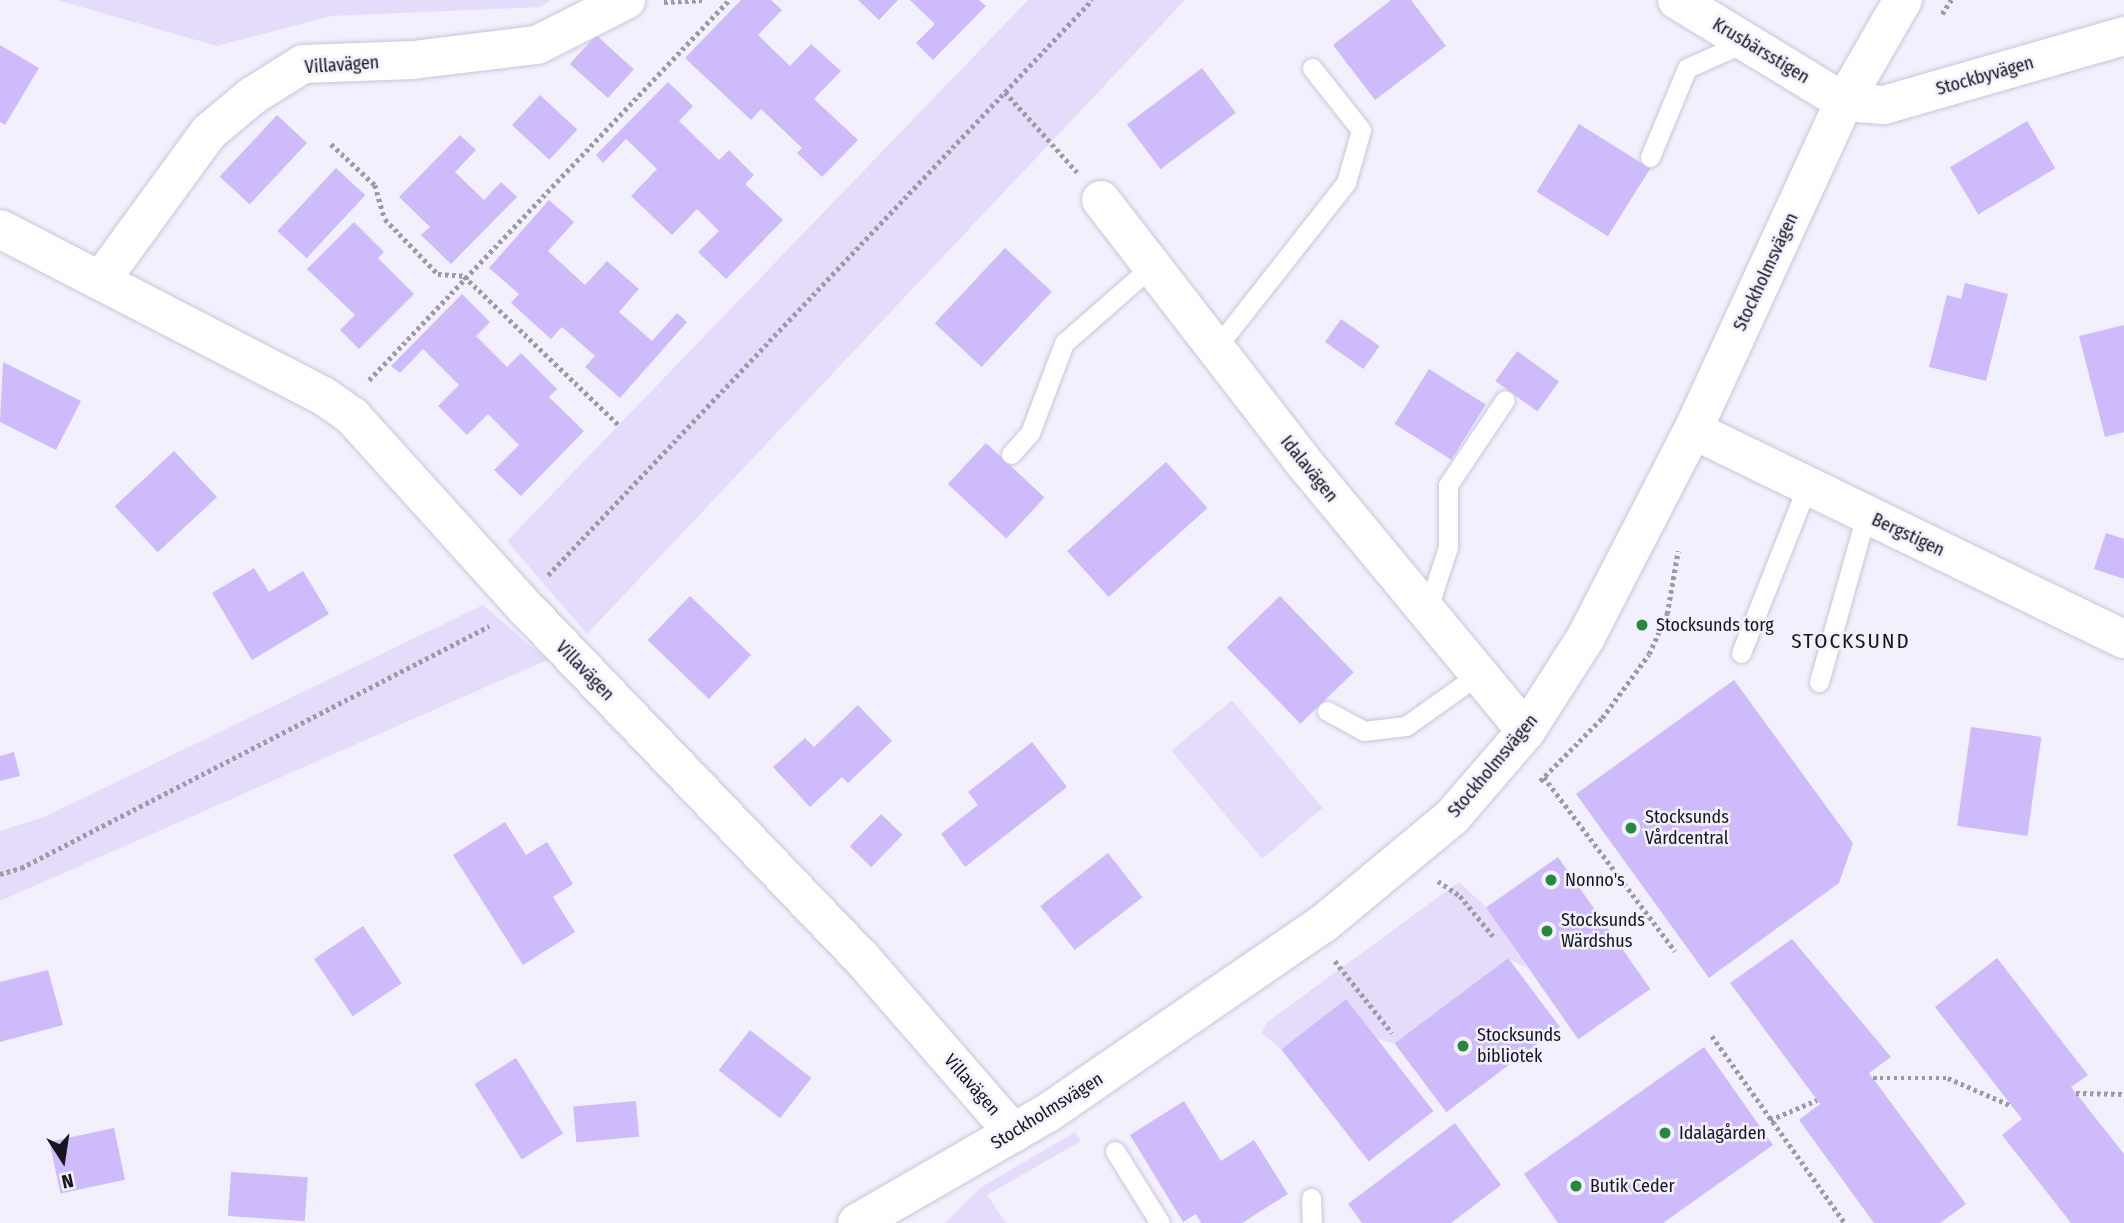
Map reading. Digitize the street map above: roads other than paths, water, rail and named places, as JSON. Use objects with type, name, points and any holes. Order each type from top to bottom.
[{"type":"street","name":"Villavägen","points":[[102,280],[209,131],[252,96],[303,64],[413,60],[537,45],[626,0]]},
{"type":"street","name":"Krusbärsstigen","points":[[1677,0],[1844,102]]},
{"type":"street","name":"Stockholmsvägen","points":[[869,1220],[1014,1133],[1323,923],[1452,817],[1526,731],[1586,637],[1693,430],[1844,102],[1903,0]]},
{"type":"street","name":"Stockbyvägen","points":[[1844,102],[1884,105],[2124,36]]},
{"type":"street","name":"Idalavägen","points":[[1101,200],[1216,348],[1526,731]]},
{"type":"street","name":"Villavägen","points":[[0,229],[321,395],[353,417],[521,603],[859,955],[1014,1133]]},
{"type":"street","name":"Bergstigen","points":[[1693,430],[2124,639]]},
{"type":"lane","points":[[1650,157],[1687,68],[1703,57],[1746,42]]},
{"type":"lane","points":[[1216,348],[1346,183],[1361,130],[1312,68]]},
{"type":"lane","points":[[1012,454],[1030,433],[1064,343],[1152,266]]},
{"type":"lane","points":[[1427,611],[1448,547],[1448,485],[1505,400]]},
{"type":"lane","points":[[1741,653],[1807,486]]},
{"type":"lane","points":[[1819,682],[1870,517]]},
{"type":"lane","points":[[1327,711],[1364,731],[1406,726],[1479,674]]},
{"type":"lane","points":[[1115,1151],[1160,1223]]},
{"type":"lane","points":[[1311,1198],[1312,1223]]},
{"type":"place","name":"Stocksunds torg","points":[[1642,625]]},
{"type":"place","name":"Stocksunds Vårdcentral","points":[[1631,828]]},
{"type":"place","name":"Nonno's","points":[[1551,880]]},
{"type":"place","name":"Stocksunds Wärdshus","points":[[1547,931]]},
{"type":"place","name":"Stocksunds bibliotek","points":[[1463,1046]]},
{"type":"place","name":"Idalagården","points":[[1665,1133]]},
{"type":"place","name":"Butik Ceder","points":[[1576,1186]]},
{"type":"district","name":"STOCKSUND","points":[[1851,641]]}]
